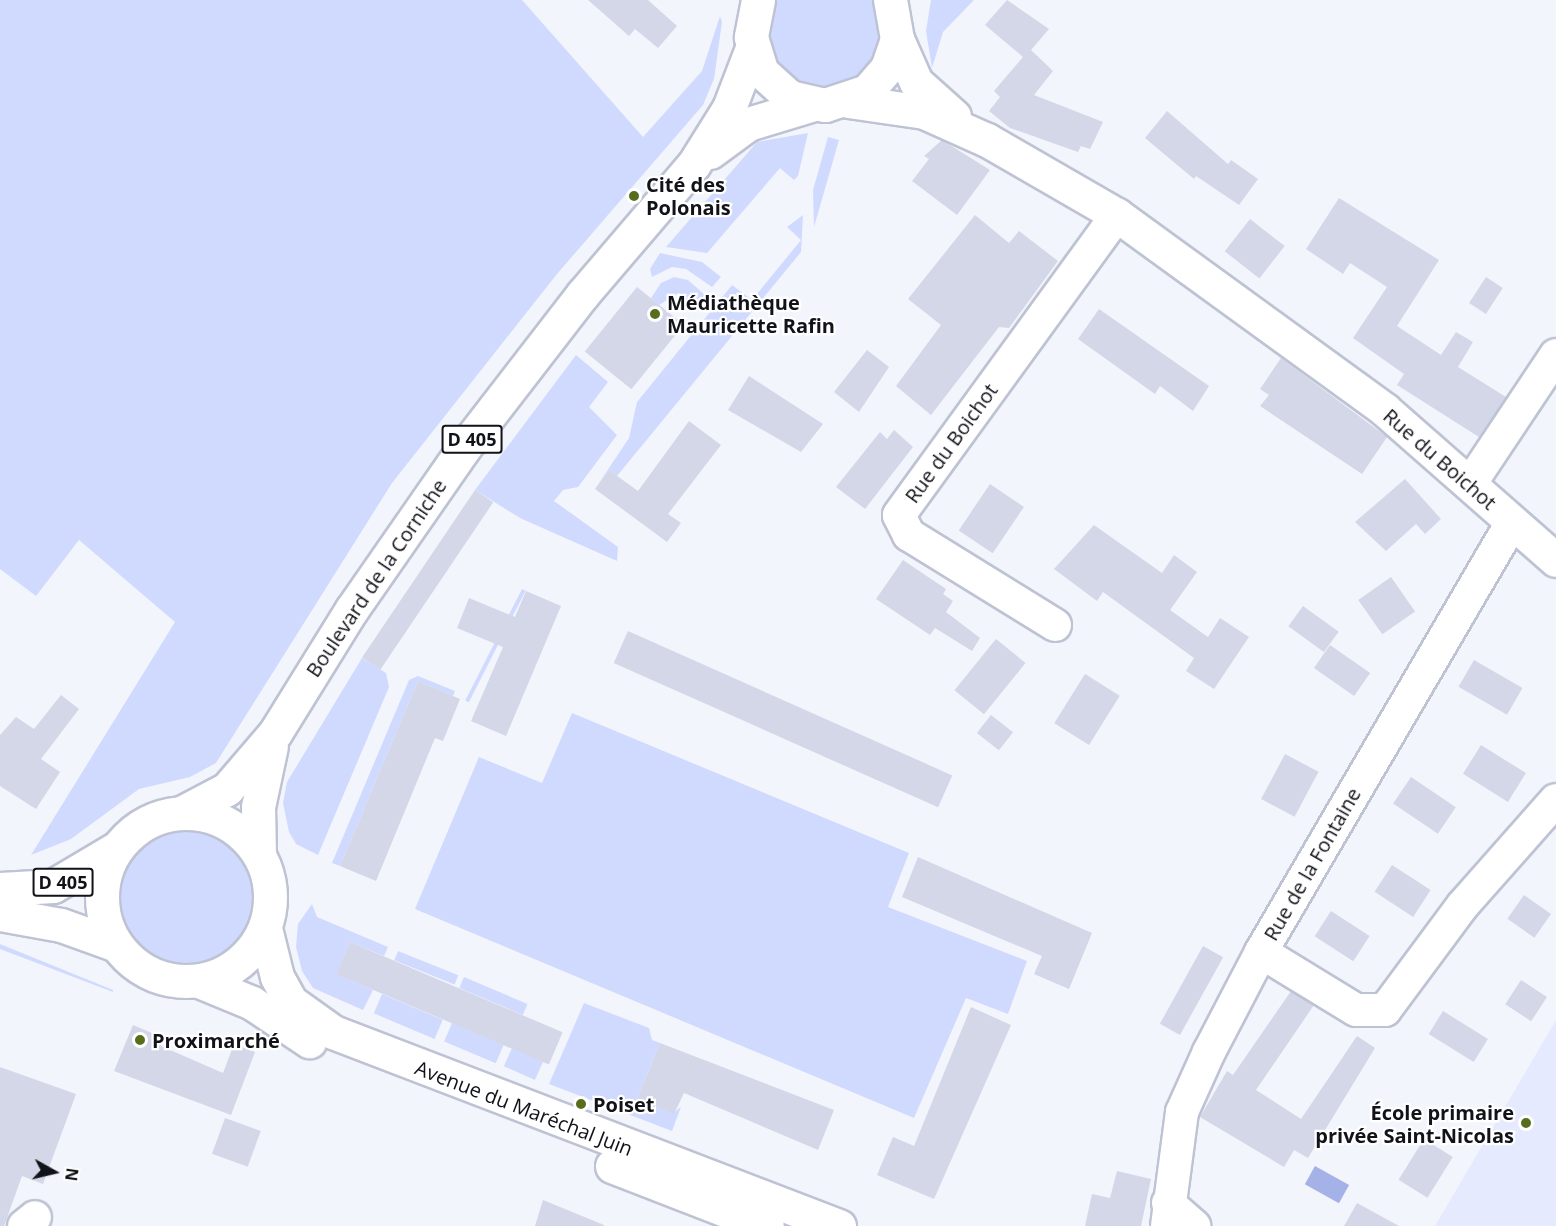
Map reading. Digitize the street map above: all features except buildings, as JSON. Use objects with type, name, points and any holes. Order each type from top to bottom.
[{"type":"main road","points":[[753,4],[752,48],[762,72],[779,90],[814,104]]},
{"type":"main road","points":[[848,101],[882,77],[895,14]]},
{"type":"main road","name":"Rue du Boichot","points":[[895,14],[924,91],[987,140]]},
{"type":"main road","name":"Boulevard de la Corniche","points":[[275,733],[352,609],[463,449],[582,296],[694,164],[729,108],[752,48]]},
{"type":"main road","name":"Rue du Boichot","points":[[814,104],[848,101],[904,106],[987,140],[1117,214],[1293,338],[1470,484],[1512,524],[1556,560]]},
{"type":"main road","name":"D 405","points":[[694,164],[748,123],[814,104]]},
{"type":"main road","name":"D 405","points":[[181,813],[226,789],[275,733]]},
{"type":"main road","name":"D 405","points":[[259,854],[261,782],[275,733]]},
{"type":"main road","points":[[181,813],[226,822],[259,854],[271,894],[265,928],[244,959],[199,981],[154,975],[117,945],[105,920],[102,892],[117,848],[149,821],[181,813]]},
{"type":"main road","name":"D 405","points":[[0,889],[54,886],[117,848]]},
{"type":"main road","name":"D 405","points":[[0,914],[61,925],[117,945]]},
{"type":"main road","name":"Avenue du Maréchal Juin","points":[[265,928],[277,977],[291,1002],[333,1032],[839,1226]]},
{"type":"main road","name":"Avenue du Maréchal Juin","points":[[199,981],[252,1003],[302,1037],[353,1063],[766,1226]]},
{"type":"street","name":"Rue du Boichot","points":[[1055,625],[909,534],[898,515],[1117,214]]},
{"type":"street","points":[[1470,484],[1556,355]]},
{"type":"street","name":"Rue de la Fontaine","points":[[1167,1220],[1182,1112],[1261,952],[1512,524]]},
{"type":"street","points":[[1261,952],[1356,1010],[1385,1010],[1469,897],[1556,800]]},
{"type":"street","points":[[1167,1220],[1194,1226]]},
{"type":"shaded area","points":[[0,0],[522,0],[643,137],[702,71],[720,16],[722,22],[714,79],[703,105],[557,274],[392,483],[216,763],[190,777],[139,789],[71,839],[31,855],[175,622],[79,540],[36,596],[0,569]]},
{"type":"shaded area","points":[[773,0],[873,0],[882,26],[879,54],[862,77],[825,92],[787,81],[765,47]]},
{"type":"shaded area","points":[[931,0],[974,0],[943,32],[932,68],[926,31]]},
{"type":"shaded area","points":[[808,133],[798,176],[794,180],[780,168],[707,253],[666,247],[757,142]]},
{"type":"shaded area","points":[[828,137],[839,140],[814,227],[813,190]]},
{"type":"shaded area","points":[[803,215],[801,252],[617,476],[609,470],[595,489],[629,438],[637,402],[732,285],[752,300],[801,240],[787,227]]},
{"type":"shaded area","points":[[660,253],[702,262],[721,277],[712,287],[686,269],[672,267],[652,277],[650,269]]},
{"type":"shaded area","points":[[674,277],[688,280],[706,296],[697,307],[678,293],[659,305],[651,298],[661,283]]},
{"type":"shaded area","points":[[576,355],[608,382],[589,407],[617,435],[578,487],[563,490],[554,501],[618,547],[617,561],[520,518],[475,490]]},
{"type":"shaded area","points":[[522,589],[526,591],[469,702],[465,700]]},
{"type":"shaded area","points":[[362,658],[386,673],[389,687],[318,855],[296,844],[289,832],[283,803],[287,782]]},
{"type":"shaded area","points":[[418,676],[455,691],[453,696],[418,681],[340,866],[332,863],[409,680]]},
{"type":"shaded area","points":[[572,713],[909,853],[888,907],[1027,961],[1008,1014],[966,998],[914,1118],[415,909],[479,757],[542,783]]},
{"type":"shaded area","points":[[186,826],[213,832],[236,847],[251,870],[257,897],[251,924],[236,947],[213,962],[186,968],[159,962],[136,947],[121,924],[115,897],[121,870],[136,847],[159,832]]},
{"type":"shaded area","points":[[312,904],[317,917],[388,947],[384,956],[350,942],[337,974],[373,990],[363,1010],[313,988],[302,971],[296,947],[298,924]]},
{"type":"shaded area","points":[[0,944],[113,990],[113,992],[0,949]]},
{"type":"shaded area","points":[[398,951],[458,975],[455,985],[394,960]]},
{"type":"shaded area","points":[[464,977],[528,1004],[523,1015],[459,988]]},
{"type":"shaded area","points":[[382,994],[443,1020],[435,1039],[374,1013]]},
{"type":"shaded area","points":[[584,1003],[649,1028],[652,1040],[660,1043],[637,1099],[673,1113],[681,1107],[672,1131],[549,1084]]},
{"type":"shaded area","name":"École primaire privée Saint-Nicolas","points":[[1556,1020],[1556,1226],[1435,1226]]},
{"type":"shaded area","points":[[452,1023],[504,1045],[496,1063],[444,1041]]},
{"type":"shaded area","points":[[512,1048],[543,1062],[535,1080],[504,1066]]},
{"type":"shaded area","points":[[1315,1166],[1349,1185],[1339,1203],[1305,1184]]},
{"type":"place","name":"Cité des Polonais","points":[[634,196]]},
{"type":"place","name":"Médiathèque Mauricette Rafin","points":[[655,314]]},
{"type":"place","name":"Proximarché","points":[[140,1040]]},
{"type":"place","name":"Poiset","points":[[581,1104]]},
{"type":"place","name":"École primaire privée Saint-Nicolas","points":[[1526,1123]]}]
